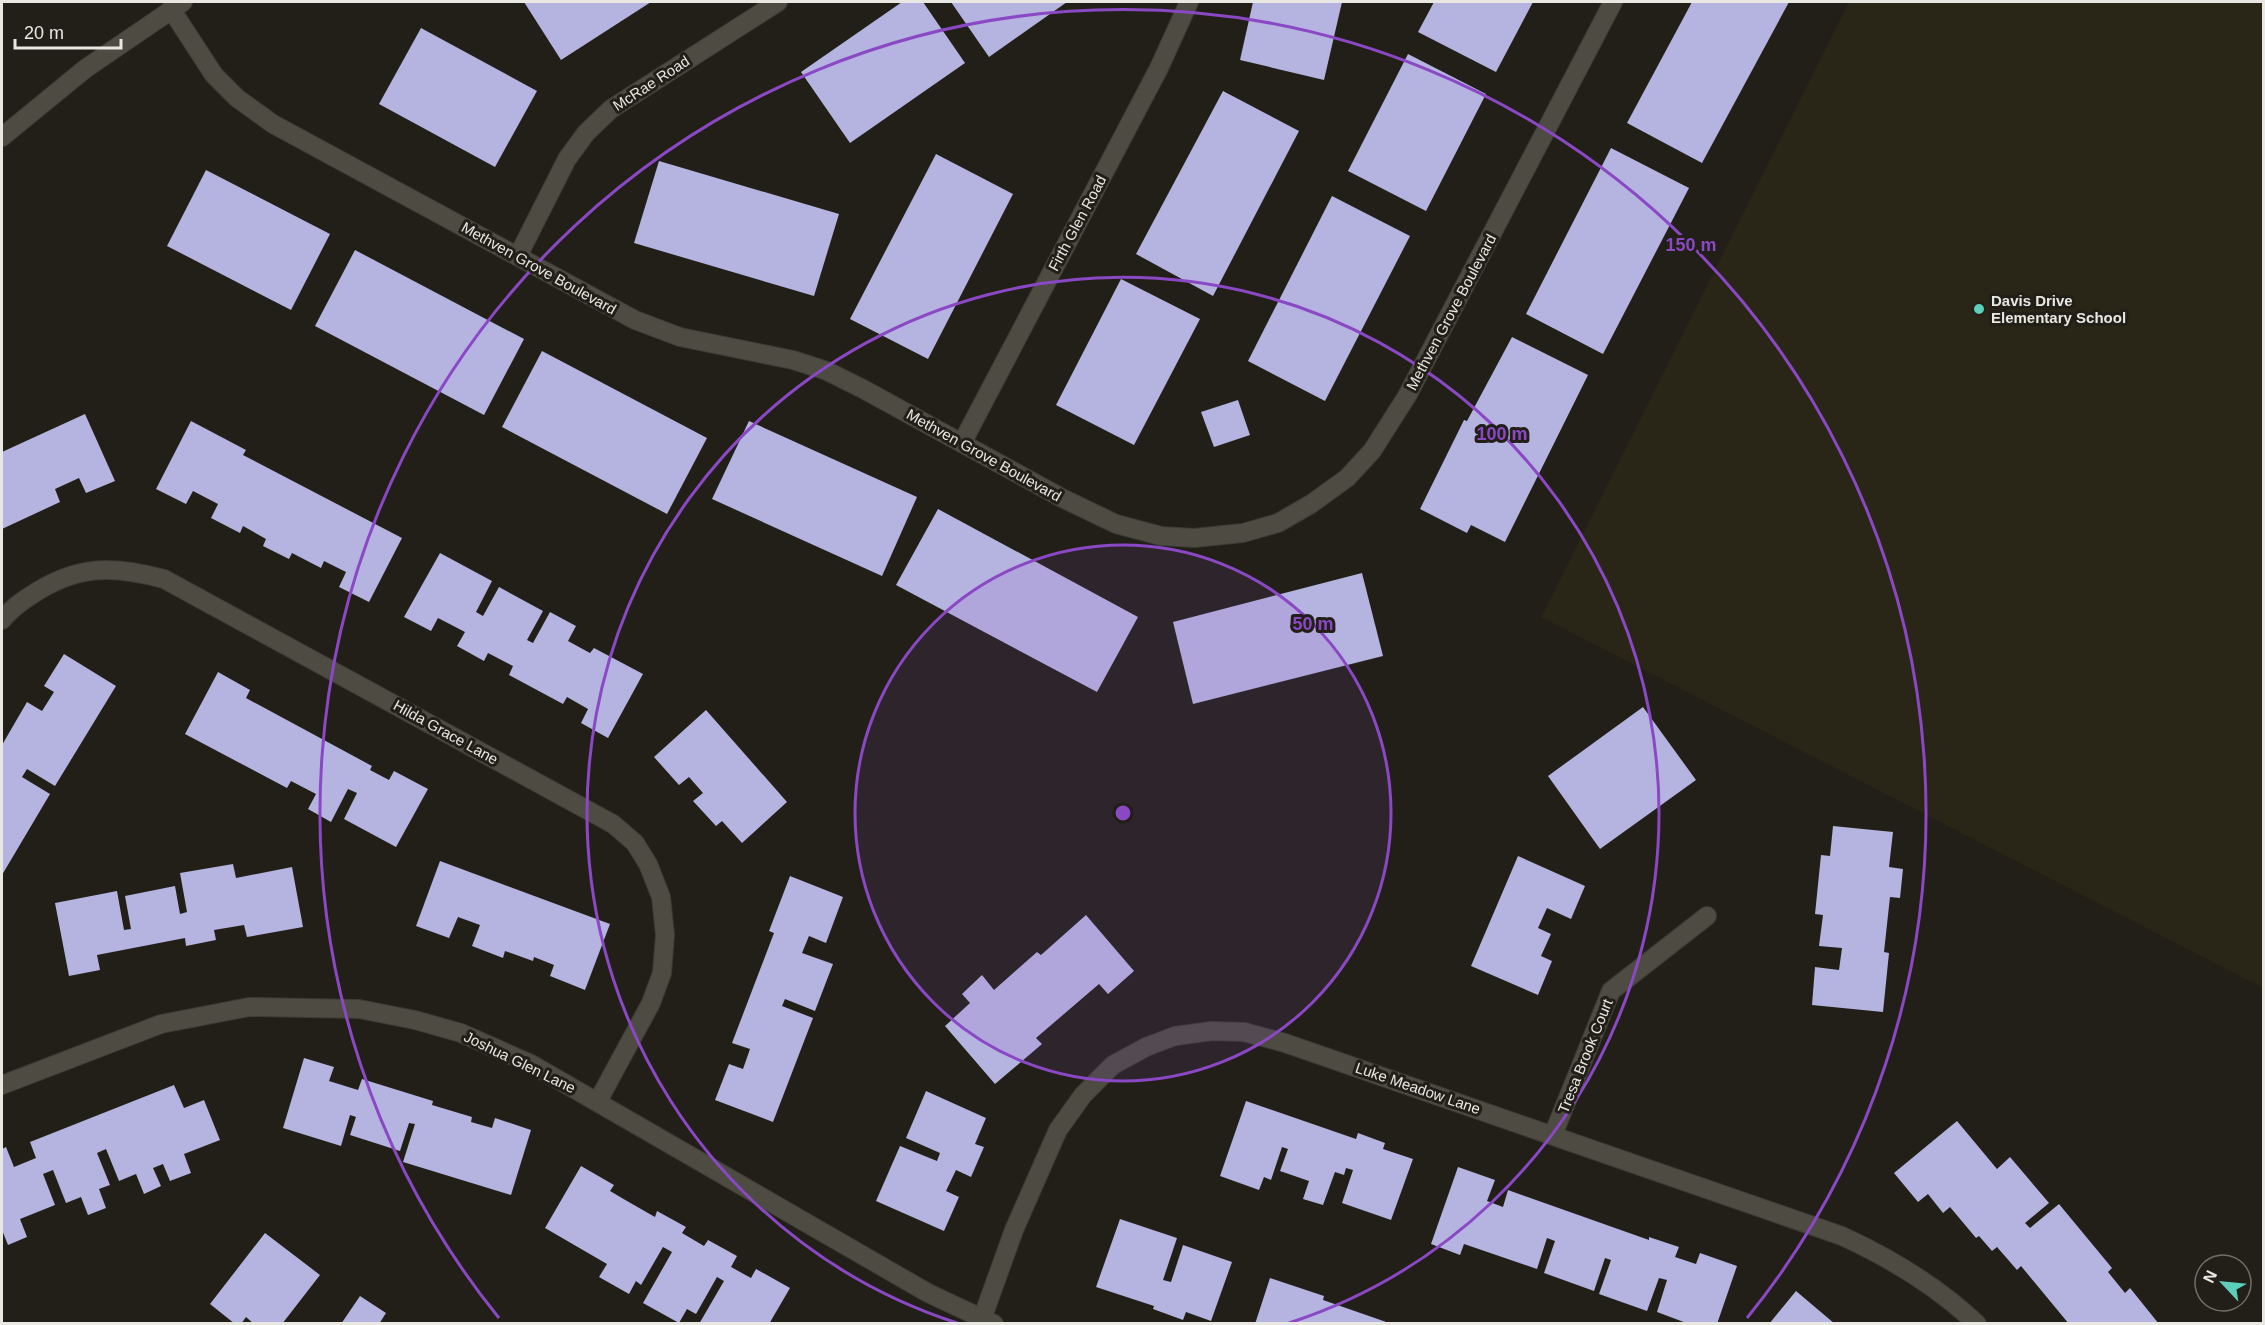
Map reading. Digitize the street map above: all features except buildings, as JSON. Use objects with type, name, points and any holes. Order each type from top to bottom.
[{"type":"street","name":"McRae Road","points":[[518,256],[567,159],[586,133],[610,109],[778,2]]},
{"type":"street","name":"Firth Glen Road","points":[[962,443],[1159,68],[1189,2]]},
{"type":"street","name":"Methven Grove Boulevard","points":[[177,5],[214,75],[237,98],[273,124],[634,320],[680,337],[793,360],[827,371],[1062,498],[1116,524],[1161,536],[1194,538],[1243,533],[1278,523],[1311,504],[1347,478],[1372,451],[1407,396],[1613,2]]},
{"type":"street","points":[[2,137],[85,69],[177,5]]},
{"type":"street","name":"Hilda Grace Lane","points":[[2,620],[20,603],[68,574],[106,569],[135,571],[164,579],[614,824],[635,843],[648,864],[661,897],[665,935],[662,973],[651,1003],[598,1101]]},
{"type":"street","name":"Tresa Brook Court","points":[[1553,1135],[1611,991],[1707,916]]},
{"type":"street","name":"Joshua Glen Lane","points":[[2,1085],[161,1024],[249,1007],[303,1006],[359,1009],[415,1020],[461,1033],[531,1064],[928,1293],[988,1321]]},
{"type":"street","name":"Luke Meadow Lane","points":[[988,1321],[1014,1230],[1058,1130],[1083,1095],[1113,1065],[1146,1047],[1175,1036],[1212,1031],[1244,1032],[1286,1043],[1842,1236],[1887,1257],[1921,1278],[1977,1323]]},
{"type":"shaded area","name":"Davis Drive Elementary School","points":[[1849,2],[2263,2],[2263,988],[1541,617]]},
{"type":"place","name":"Davis Drive Elementary School","points":[[1979,309]]}]
